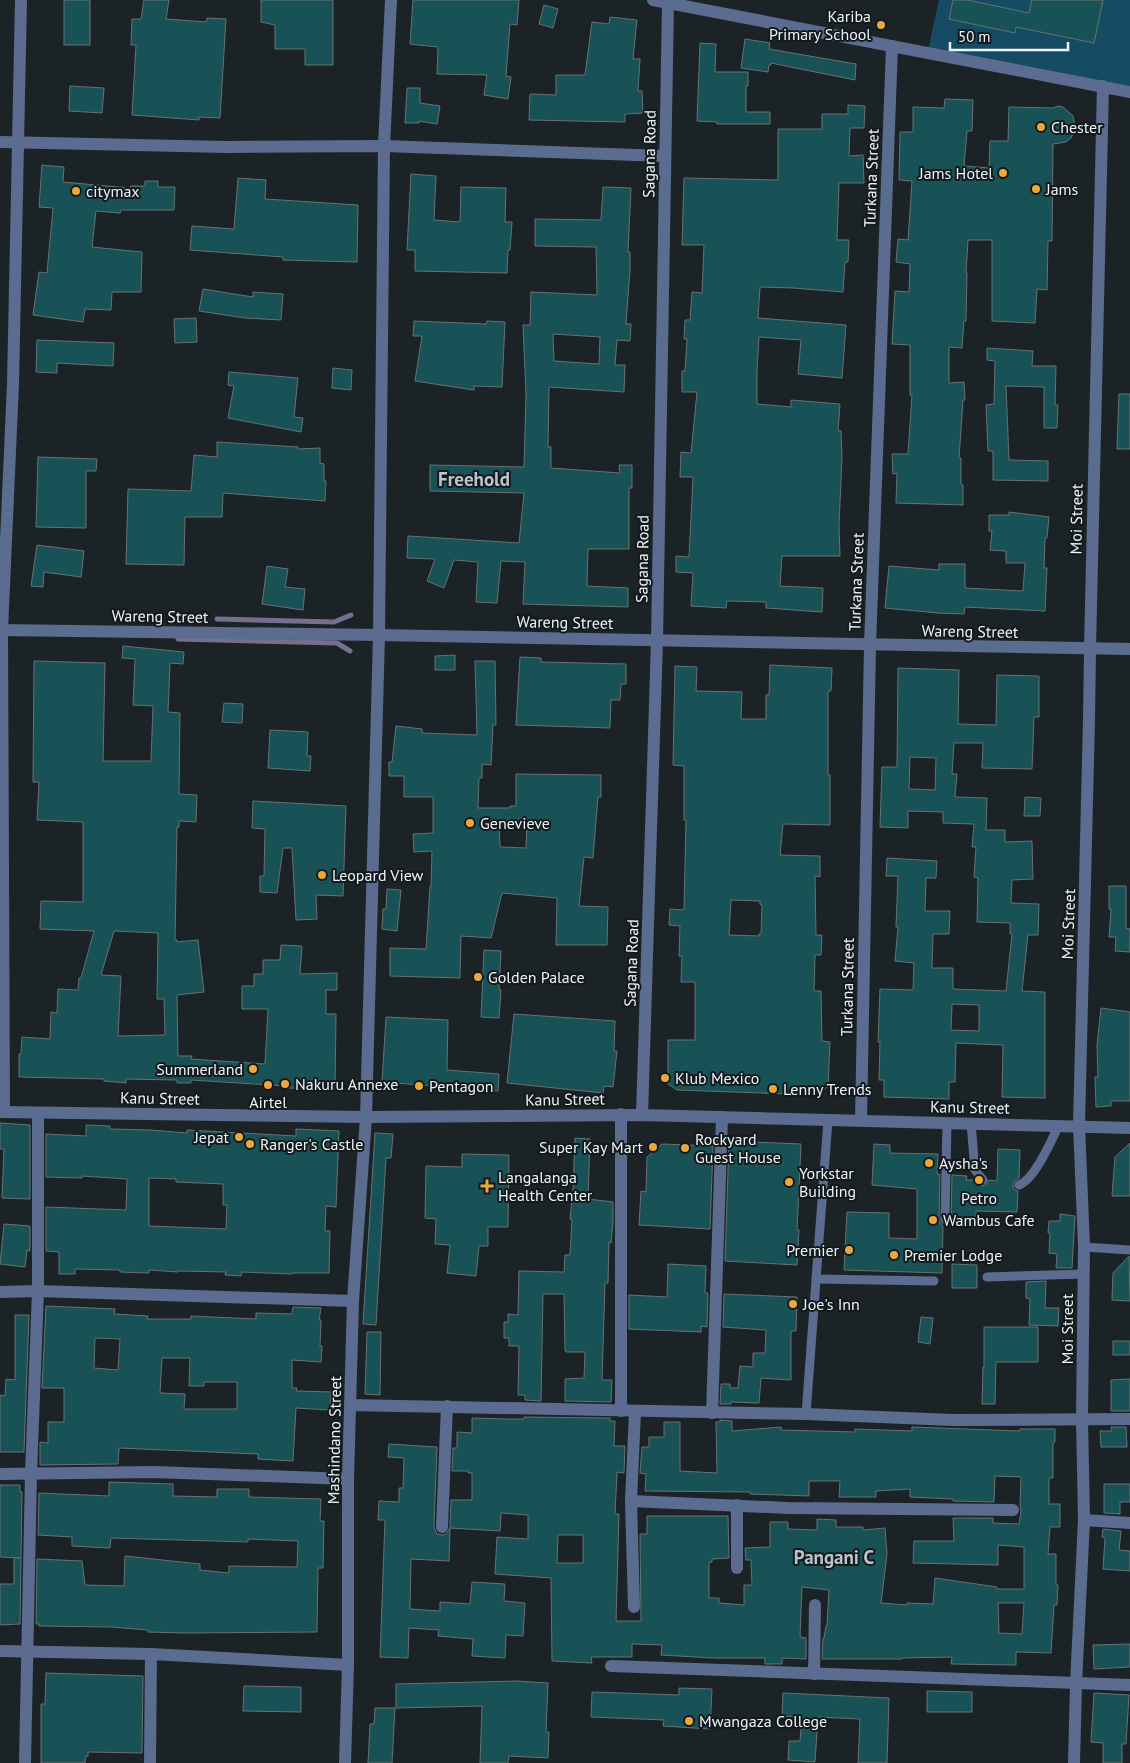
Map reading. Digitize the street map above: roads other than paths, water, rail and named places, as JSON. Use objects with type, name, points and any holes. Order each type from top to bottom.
[{"type":"street","points":[[2,1112],[1,630],[13,384],[22,0]]},
{"type":"street","name":"Mashindano Street","points":[[345,1763],[348,1665],[348,1479],[353,1301],[366,1117],[379,635],[384,146],[390,0]]},
{"type":"street","points":[[652,0],[1130,92]]},
{"type":"street","name":"Sagana Road","points":[[642,1114],[657,640],[668,3]]},
{"type":"street","name":"Turkana Street","points":[[861,1120],[870,646],[892,46]]},
{"type":"street","name":"Moi Street","points":[[1074,1763],[1084,1520],[1082,1419],[1084,1247],[1078,1125],[1089,720],[1102,86]]},
{"type":"street","points":[[0,142],[227,147],[384,146],[666,156]]},
{"type":"street","name":"Wareng Street","points":[[1,630],[379,635],[1130,650]]},
{"type":"street","name":"Kanu Street","points":[[2,1112],[366,1117],[642,1114],[1078,1125],[1130,1128]]},
{"type":"street","points":[[26,1763],[31,1474],[38,1291],[38,1113]]},
{"type":"street","points":[[621,1114],[621,1411]]},
{"type":"street","points":[[712,1413],[722,1117]]},
{"type":"street","points":[[0,1292],[38,1291],[353,1301]]},
{"type":"street","points":[[350,1404],[635,1412],[806,1414],[953,1420],[1130,1419]]},
{"type":"street","points":[[442,1527],[447,1406]]},
{"type":"street","points":[[634,1607],[631,1501],[635,1412]]},
{"type":"street","points":[[0,1474],[154,1472],[348,1479]]},
{"type":"street","points":[[631,1501],[788,1508],[1013,1510]]},
{"type":"street","points":[[736,1505],[737,1568]]},
{"type":"street","points":[[1084,1520],[1130,1523]]},
{"type":"street","points":[[814,1674],[815,1605]]},
{"type":"street","points":[[0,1652],[151,1654],[348,1665]]},
{"type":"street","points":[[150,1763],[151,1654]]},
{"type":"street","points":[[611,1666],[1130,1685]]},
{"type":"lane","points":[[806,1414],[828,1120]]},
{"type":"lane","points":[[945,1220],[947,1122]]},
{"type":"lane","points":[[971,1123],[975,1170],[983,1180]]},
{"type":"lane","points":[[1019,1185],[1025,1183],[1034,1170],[1059,1125]]},
{"type":"lane","points":[[1084,1247],[1130,1250]]},
{"type":"lane","points":[[988,1277],[1083,1274]]},
{"type":"lane","points":[[816,1279],[934,1280]]},
{"type":"waterway","points":[[217,619],[334,622],[351,615]]},
{"type":"waterway","points":[[178,639],[337,643],[350,651]]},
{"type":"place","name":"Kariba Primary School","points":[[881,25]]},
{"type":"place","name":"Chester","points":[[1041,127]]},
{"type":"place","name":"Jams Hotel","points":[[1003,173]]},
{"type":"place","name":"Jams","points":[[1036,189]]},
{"type":"place","name":"citymax","points":[[76,191]]},
{"type":"place","name":"Genevieve","points":[[470,823]]},
{"type":"place","name":"Leopard View","points":[[322,875]]},
{"type":"place","name":"Golden Palace","points":[[478,977]]},
{"type":"place","name":"Summerland","points":[[253,1069]]},
{"type":"place","name":"Klub Mexico","points":[[665,1078]]},
{"type":"place","name":"Nakuru Annexe","points":[[285,1084]]},
{"type":"place","name":"Airtel","points":[[268,1085]]},
{"type":"place","name":"Pentagon","points":[[419,1086]]},
{"type":"place","name":"Lenny Trends","points":[[773,1089]]},
{"type":"place","name":"Jepat","points":[[239,1137]]},
{"type":"place","name":"Ranger's Castle","points":[[250,1144]]},
{"type":"place","name":"Super Kay Mart","points":[[653,1147]]},
{"type":"place","name":"Rockyard Guest House","points":[[685,1148]]},
{"type":"place","name":"Aysha's","points":[[929,1163]]},
{"type":"place","name":"Petro","points":[[979,1180]]},
{"type":"place","name":"Yorkstar Building","points":[[789,1182]]},
{"type":"place","name":"Langalanga Health Center","points":[[487,1186]]},
{"type":"place","name":"Wambus Cafe","points":[[933,1220]]},
{"type":"place","name":"Premier","points":[[849,1250]]},
{"type":"place","name":"Premier Lodge","points":[[894,1255]]},
{"type":"place","name":"Joe's Inn","points":[[793,1304]]},
{"type":"place","name":"Mwangaza College","points":[[689,1721]]},
{"type":"district","name":"Freehold","points":[[474,479]]},
{"type":"district","name":"Pangani C","points":[[834,1557]]}]
